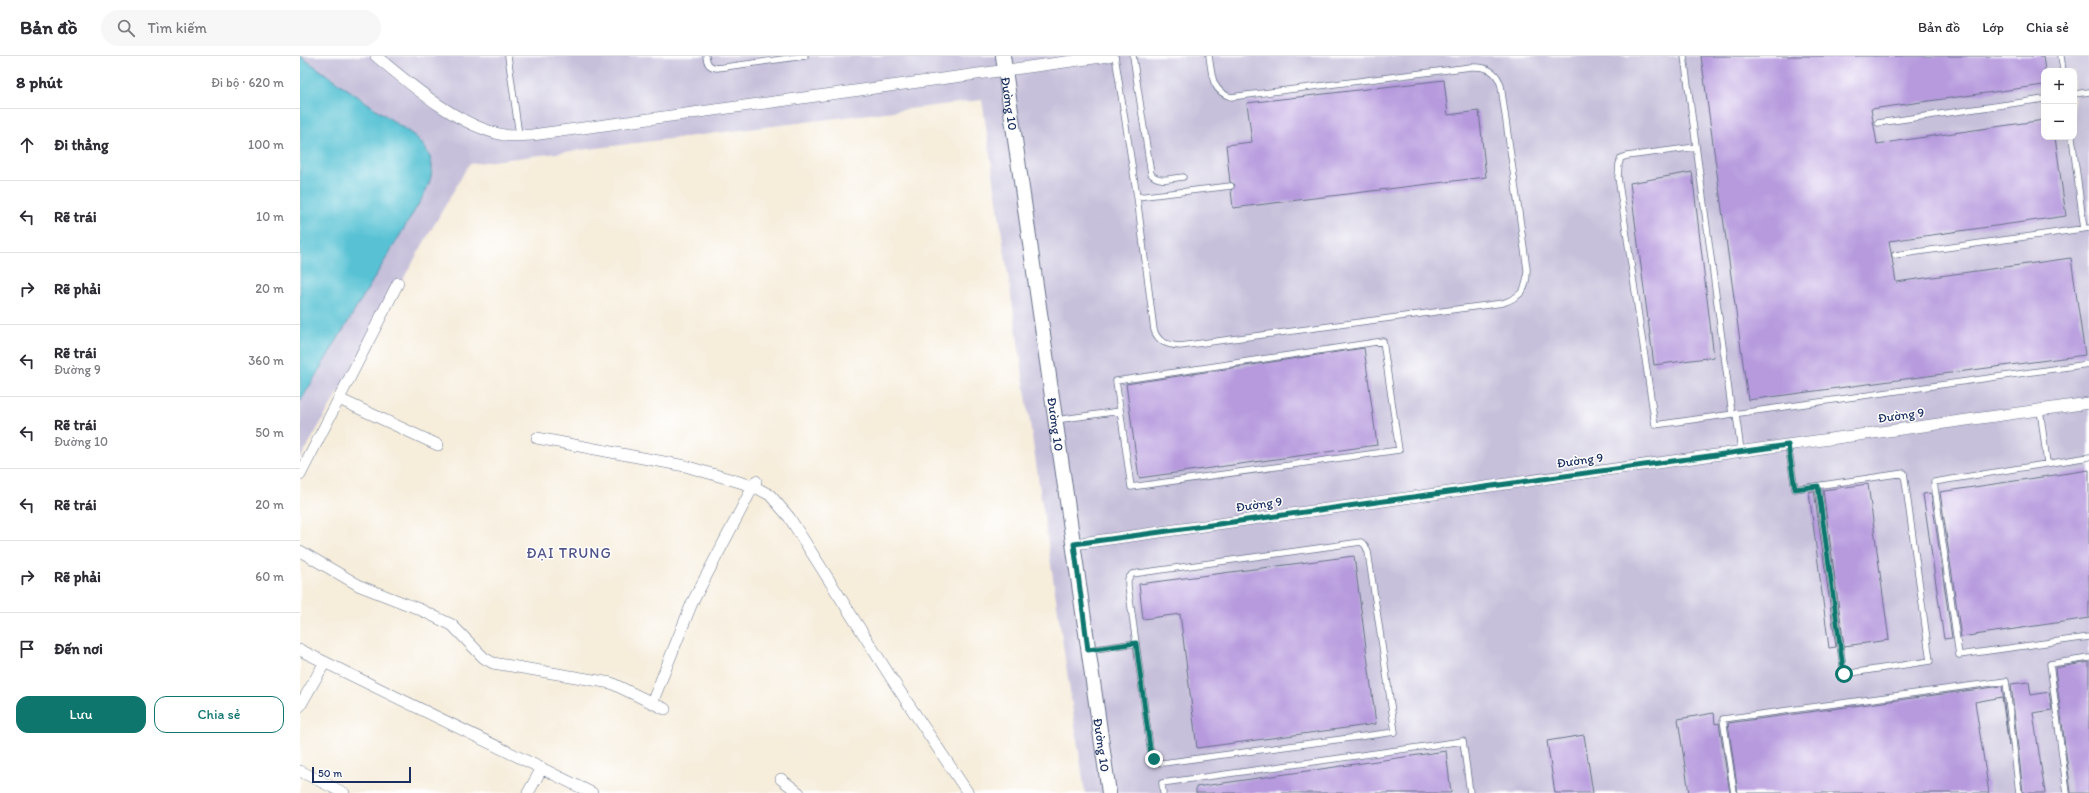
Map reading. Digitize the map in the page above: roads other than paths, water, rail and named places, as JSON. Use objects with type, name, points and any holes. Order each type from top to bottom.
[{"type":"street","points":[[376,56],[408,83],[454,114],[486,130],[505,136],[1109,56]]},
{"type":"street","name":"Đường 10","points":[[1003,56],[1109,793]]},
{"type":"street","points":[[300,475],[398,282]]},
{"type":"street","points":[[339,398],[438,446]]},
{"type":"street","name":"Đường 9","points":[[1074,544],[2089,402]]},
{"type":"street","points":[[536,438],[685,466],[755,483],[770,495],[789,517],[898,688],[968,793]]},
{"type":"street","points":[[652,703],[692,603],[755,483]]},
{"type":"street","points":[[300,551],[360,586],[419,608],[452,625],[484,658],[493,663],[611,683],[665,709]]},
{"type":"street","points":[[300,650],[592,793]]},
{"type":"street","points":[[300,706],[325,662]]},
{"type":"street","points":[[528,793],[542,768]]},
{"type":"street","points":[[300,771],[344,793]]},
{"type":"street","points":[[780,779],[798,793]]},
{"type":"lane","points":[[508,56],[519,135]]},
{"type":"lane","points":[[706,56],[708,64],[717,68],[805,56]]},
{"type":"lane","points":[[1115,56],[1137,197],[1154,330],[1162,342],[1170,346],[1180,346],[1503,303],[1519,295],[1525,288],[1527,268],[1501,86],[1499,77],[1492,70],[1482,66],[1471,67],[1231,97],[1224,95],[1213,83],[1209,56]]},
{"type":"lane","points":[[1133,56],[1151,174],[1156,179],[1161,180],[1182,177]]},
{"type":"lane","points":[[1684,56],[1734,414],[1741,451]]},
{"type":"lane","points":[[2061,56],[2063,68]]},
{"type":"lane","points":[[2077,94],[2089,92]]},
{"type":"lane","points":[[1878,122],[2041,99]]},
{"type":"lane","points":[[1895,255],[2087,228],[2072,140]]},
{"type":"lane","points":[[1696,147],[1621,158],[1619,164],[1618,178],[1655,425],[2089,364]]},
{"type":"lane","points":[[1137,197],[1231,186]]},
{"type":"lane","points":[[1383,341],[1399,450],[1131,487],[1120,411],[1116,381],[1383,341]]},
{"type":"lane","points":[[2040,409],[2047,464]]},
{"type":"lane","points":[[1056,420],[1120,411]]},
{"type":"lane","points":[[1788,445],[1795,489],[1904,474],[1930,660],[1844,674],[1818,486]]},
{"type":"lane","points":[[2089,457],[1934,482],[1959,655],[2089,637]]},
{"type":"lane","points":[[1362,542],[1368,552],[1395,732],[1163,763],[1157,762],[1151,755],[1136,643],[1128,586],[1128,579],[1132,574],[1362,542]]},
{"type":"lane","points":[[1088,650],[1136,643]]},
{"type":"lane","points":[[2067,793],[2050,664],[2089,658]]},
{"type":"lane","points":[[1734,793],[1723,720],[2006,681],[2019,793]]},
{"type":"lane","points":[[1163,793],[1162,783],[1463,742],[1470,793]]},
{"type":"water","points":[[300,56],[416,137],[428,153],[432,167],[426,191],[421,200],[300,402]]},
{"type":"district","name":"ĐẠI TRUNG","points":[[569,553]]}]
